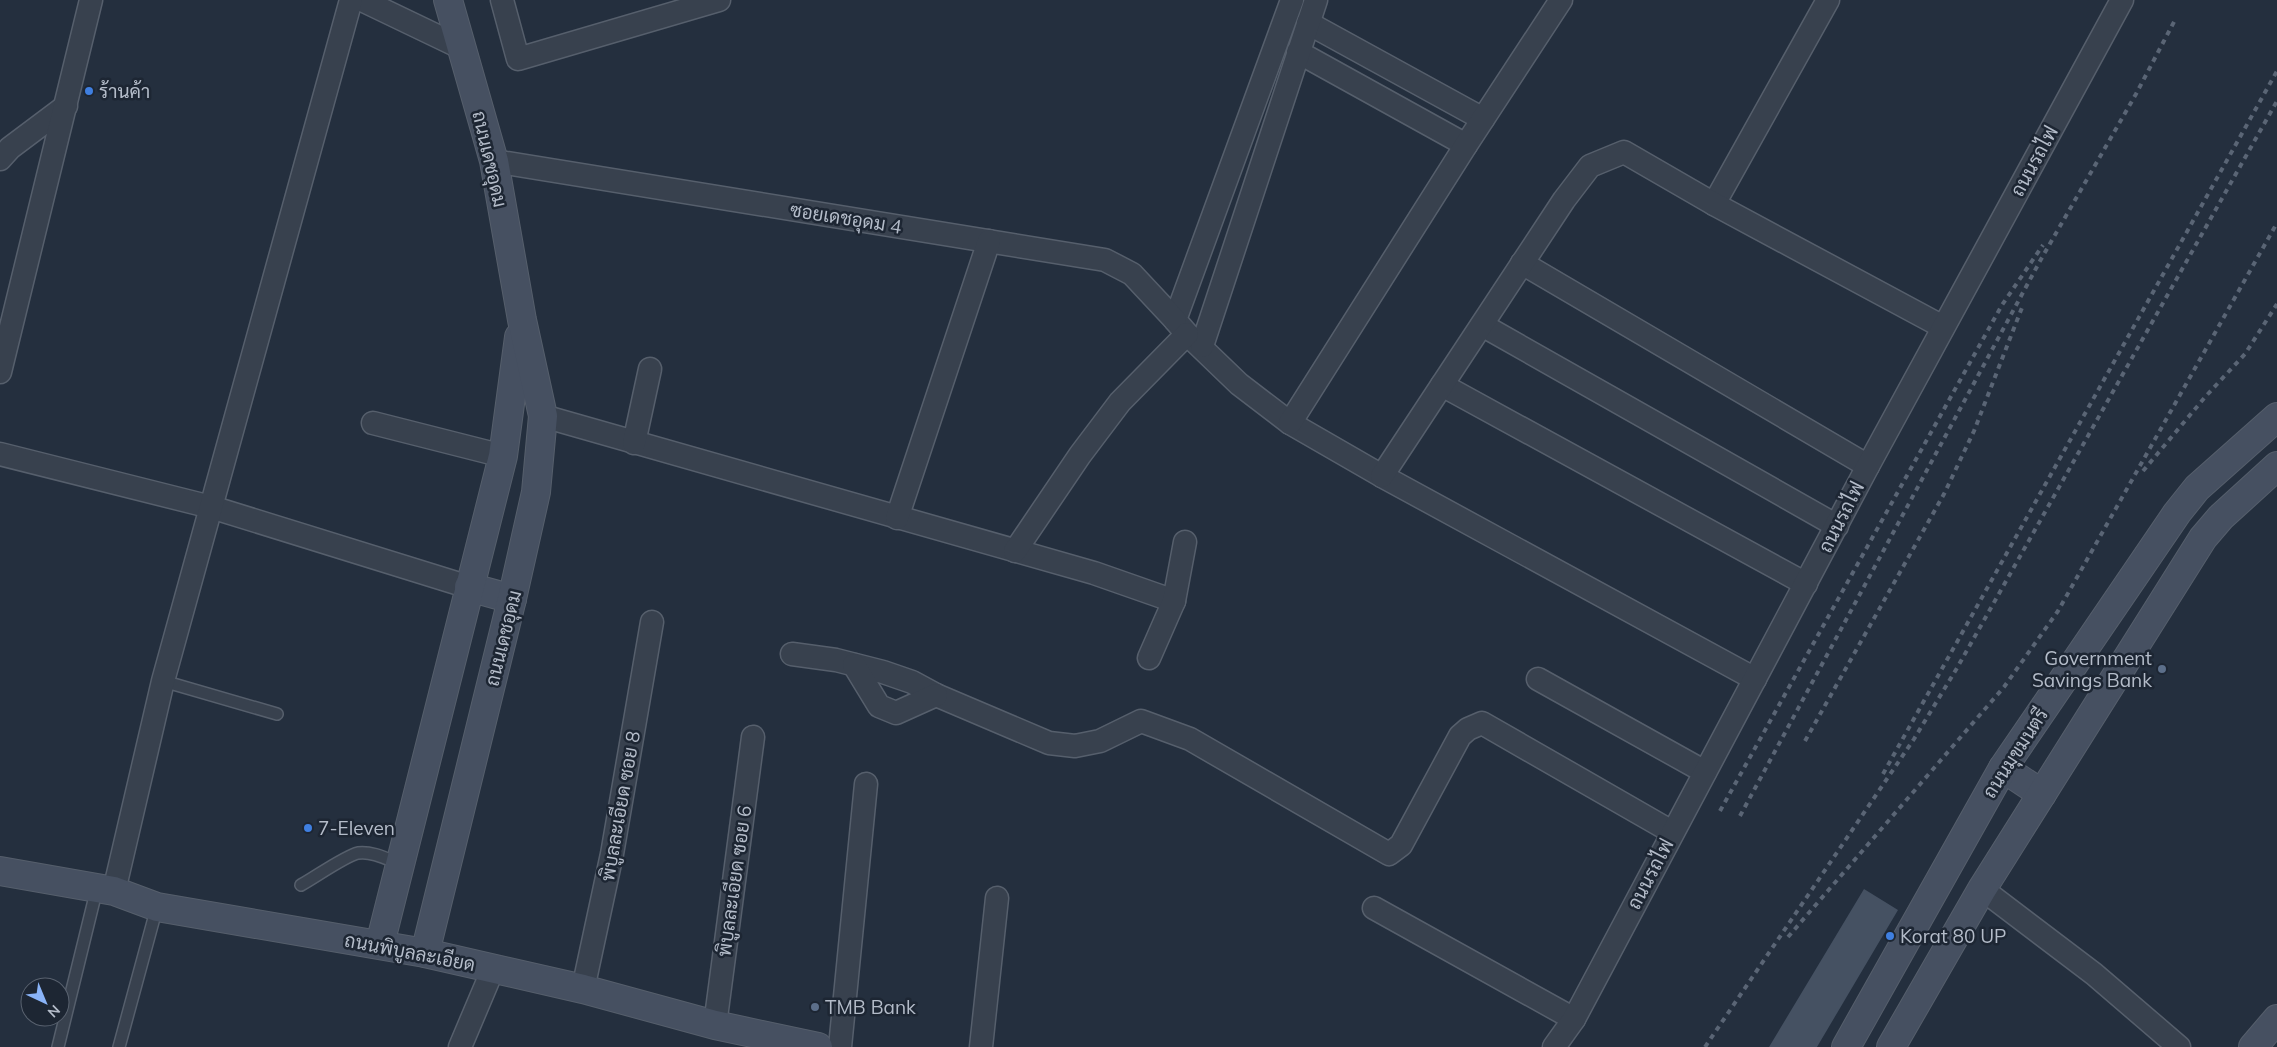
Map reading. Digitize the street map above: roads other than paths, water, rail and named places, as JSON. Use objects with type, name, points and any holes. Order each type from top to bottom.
[{"type":"main road","name":"ถนนเดชอุดม","points":[[425,953],[512,599],[536,492],[543,416],[522,320],[494,161],[448,0]]},
{"type":"main road","name":"ถนนเดชอุดม","points":[[380,944],[503,456],[522,320]]},
{"type":"main road","name":"ถนนมุขมนตรี","points":[[1846,1047],[2003,768],[2177,513],[2197,488],[2277,417]]},
{"type":"main road","points":[[1891,1047],[1982,889],[2203,538],[2221,517],[2277,466]]},
{"type":"main road","points":[[469,588],[512,599]]},
{"type":"main road","points":[[2003,768],[2042,794]]},
{"type":"main road","name":"ถนนพิบูลละเอียด","points":[[0,871],[106,889],[157,907],[425,953],[583,989],[715,1025],[818,1047]]},
{"type":"main road","points":[[2253,1047],[2277,1019]]},
{"type":"street","points":[[0,372],[91,0]]},
{"type":"street","points":[[106,889],[351,0]]},
{"type":"street","points":[[362,0],[462,48]]},
{"type":"street","points":[[502,0],[518,59],[706,2]]},
{"type":"street","points":[[1188,333],[1292,0]]},
{"type":"street","points":[[1015,551],[1080,455],[1120,402],[1188,333],[1298,52],[1316,0]]},
{"type":"street","points":[[1290,423],[1466,145],[1561,0]]},
{"type":"street","points":[[1714,204],[1828,0]]},
{"type":"street","name":"ถนนรถไฟ","points":[[1560,1039],[1943,327],[2122,0]]},
{"type":"street","points":[[1308,23],[1483,119]]},
{"type":"street","points":[[1298,52],[1466,145]]},
{"type":"street","points":[[3,148],[66,106]]},
{"type":"street","points":[[1382,476],[1564,200],[1590,166],[1624,152],[1714,204],[1943,327]]},
{"type":"street","name":"ซอยเดชอุดม 4","points":[[494,161],[1105,260],[1132,274],[1239,384],[1290,423],[1382,476],[1755,679]]},
{"type":"street","points":[[897,518],[989,241]]},
{"type":"street","points":[[1522,263],[1868,466]]},
{"type":"street","points":[[1482,325],[1837,526]]},
{"type":"street","points":[[634,442],[650,369]]},
{"type":"street","points":[[1442,384],[1806,584]]},
{"type":"street","points":[[543,416],[1094,573],[1174,601]]},
{"type":"street","points":[[373,423],[503,456]]},
{"type":"street","points":[[0,454],[210,507],[469,588]]},
{"type":"street","points":[[1149,658],[1174,601],[1185,542]]},
{"type":"street","name":"พิบูลละเอียด ซอย 8","points":[[583,989],[612,854],[652,622]]},
{"type":"street","points":[[792,654],[836,660],[883,672],[912,682],[936,695],[1049,743],[1075,746],[1100,741],[1141,721],[1190,739],[1389,854],[1401,845],[1460,736],[1468,729],[1482,723],[1672,832]]},
{"type":"street","points":[[854,666],[879,706],[896,713],[936,695]]},
{"type":"street","points":[[1538,679],[1704,772]]},
{"type":"street","name":"พิบูลละเอียด ซอย 6","points":[[715,1025],[754,737]]},
{"type":"street","points":[[840,1047],[866,784]]},
{"type":"street","points":[[1982,889],[2094,974],[2179,1047]]},
{"type":"street","points":[[981,1047],[997,898]]},
{"type":"street","points":[[1374,908],[1560,1039]]},
{"type":"street","points":[[460,1047],[493,969]]},
{"type":"lane","points":[[163,681],[277,714]]},
{"type":"lane","points":[[301,886],[359,853],[376,855],[400,864]]},
{"type":"lane","points":[[58,1047],[106,889]]},
{"type":"lane","points":[[120,1047],[157,907]]},
{"type":"railway","points":[[1740,816],[2040,261],[2136,94],[2175,20]]},
{"type":"railway","points":[[1883,774],[2277,71]]},
{"type":"railway","points":[[1705,1047],[1914,739],[1957,668],[2277,101]]},
{"type":"railway","points":[[1788,937],[2004,687],[2058,611],[2277,223]]},
{"type":"railway","points":[[1720,811],[2002,305],[2043,245]]},
{"type":"railway","points":[[2143,471],[2206,396],[2245,354],[2277,304]]},
{"type":"railway","points":[[1805,741],[1944,494],[1974,431],[2023,305]]},
{"type":"place","name":"ร้านค้า","points":[[89,91]]},
{"type":"place","name":"Government Savings Bank","points":[[2162,669]]},
{"type":"place","name":"7-Eleven","points":[[308,828]]},
{"type":"place","name":"Korat 80 UP","points":[[1890,936]]},
{"type":"place","name":"TMB Bank","points":[[815,1007]]}]
